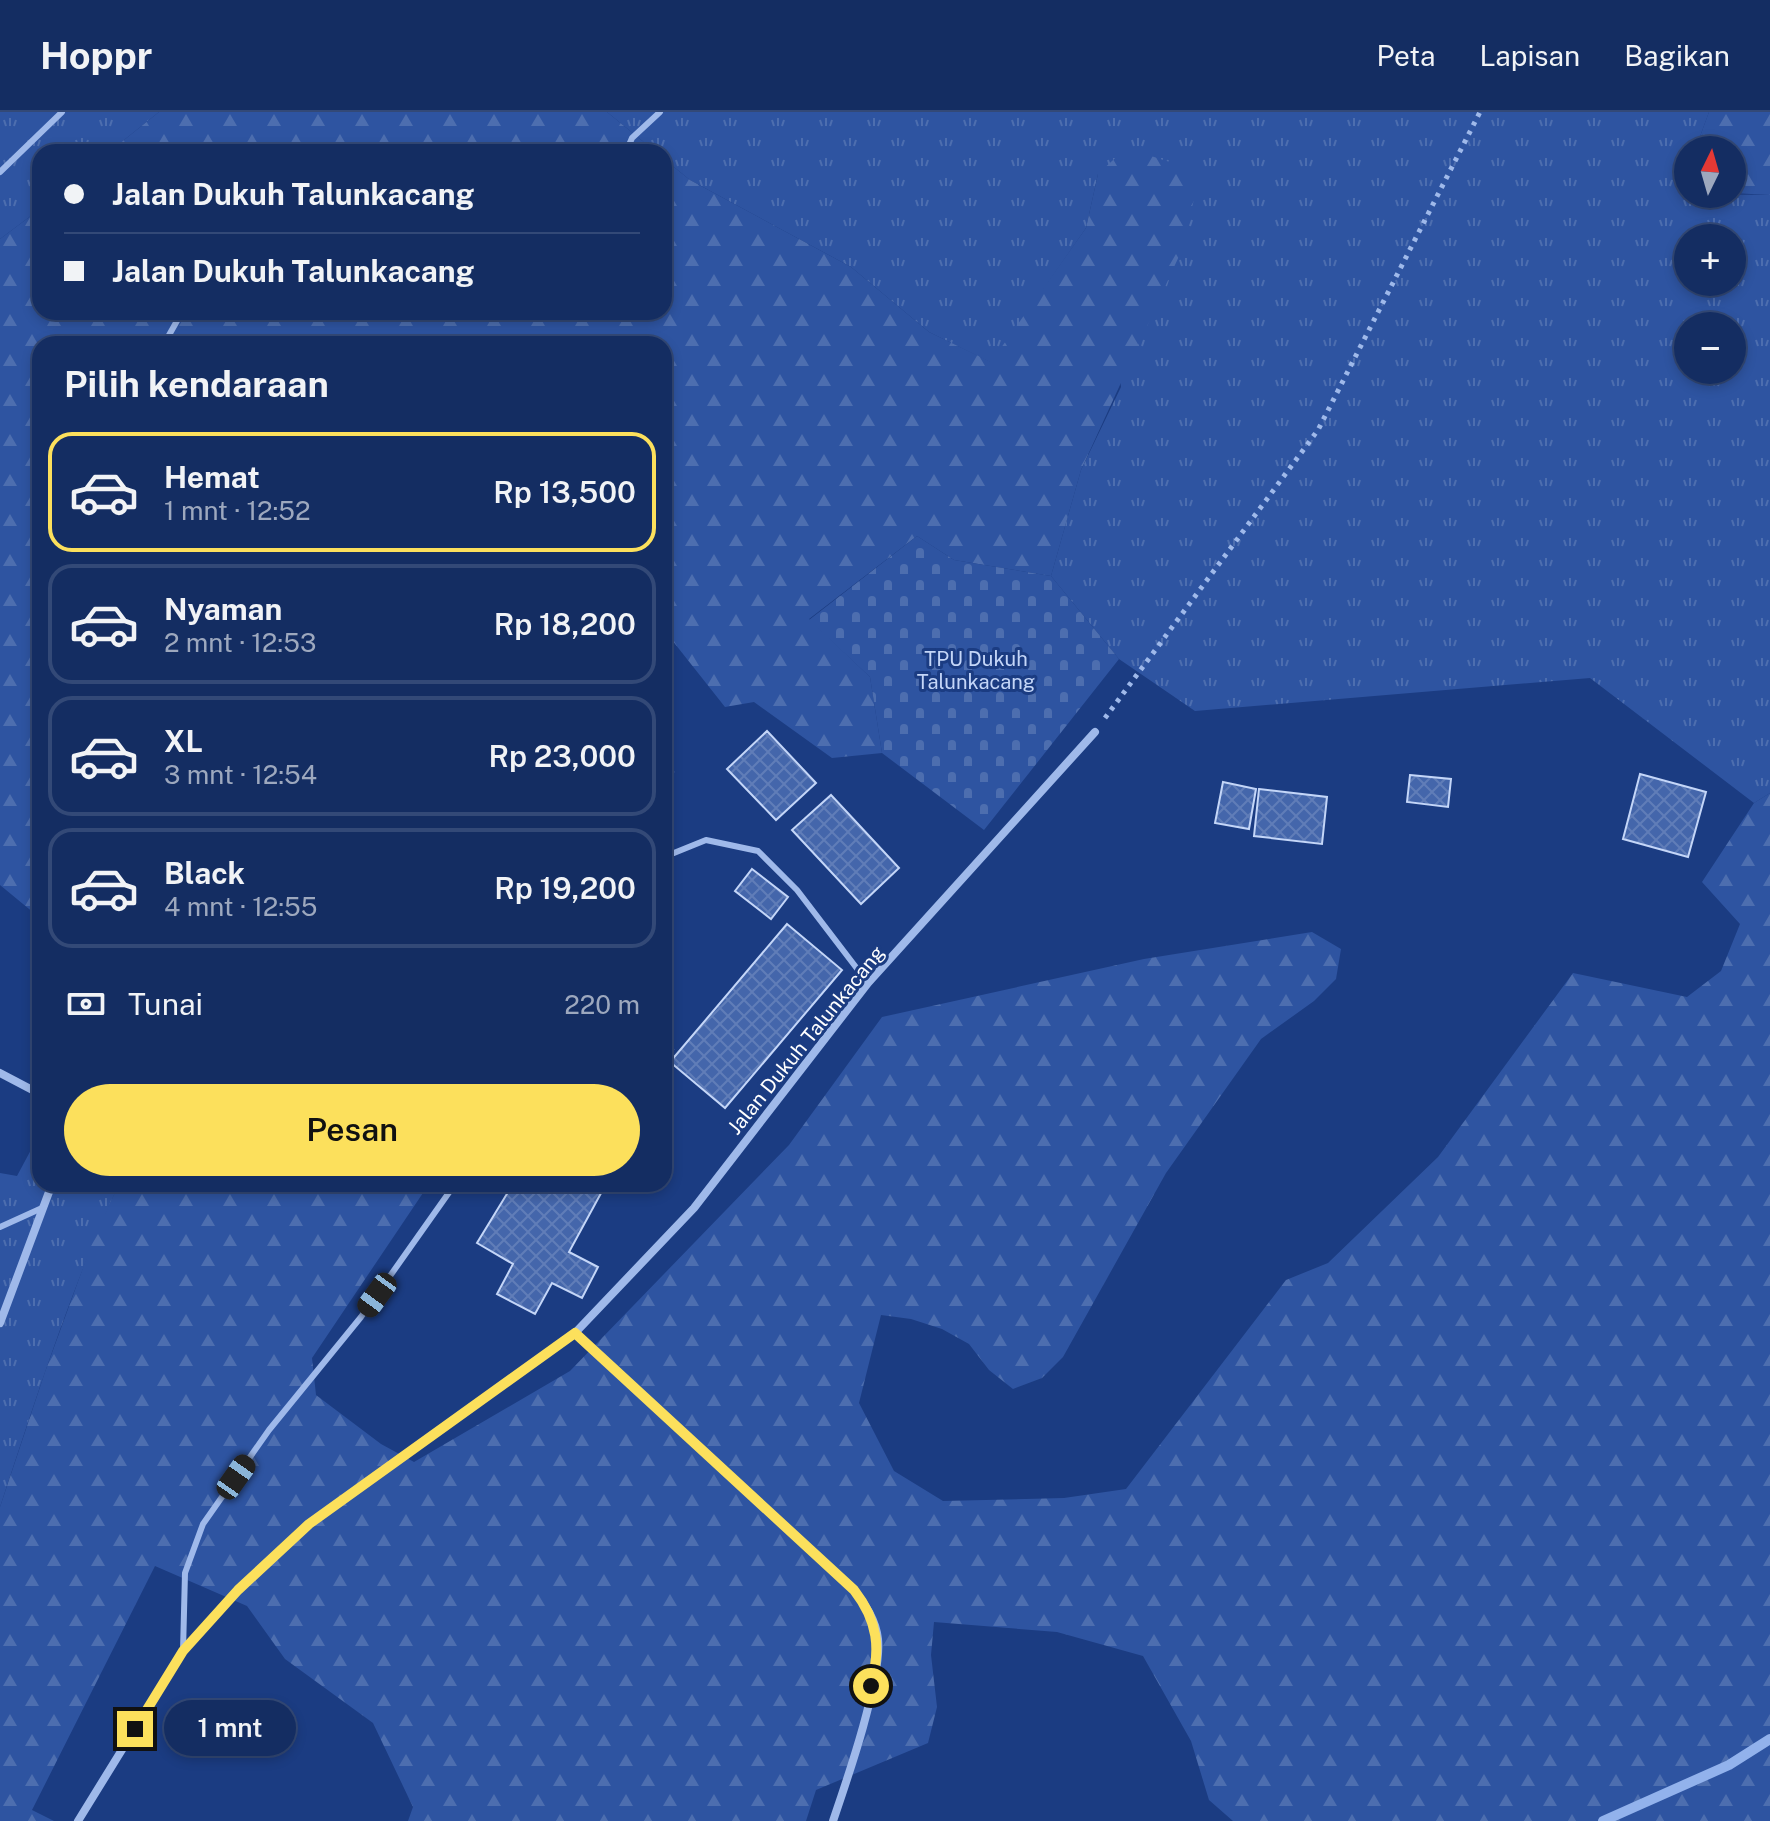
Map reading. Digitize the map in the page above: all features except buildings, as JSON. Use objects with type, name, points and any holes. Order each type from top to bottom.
[{"type":"street","name":"Jalan Dukuh Talunkacang","points":[[78,1821],[183,1651],[238,1590],[309,1524],[575,1333],[694,1208],[868,983],[1095,732]]},
{"type":"street","points":[[0,1073],[32,1090]]},
{"type":"street","points":[[0,1323],[49,1192]]},
{"type":"street","points":[[575,1333],[854,1590],[868,1608],[878,1637],[878,1659],[852,1762],[833,1821]]},
{"type":"lane","points":[[0,172],[62,112]]},
{"type":"lane","points":[[629,144],[660,112]]},
{"type":"lane","points":[[672,854],[706,840],[758,851],[797,890],[868,983]]},
{"type":"lane","points":[[183,1651],[185,1573],[203,1524],[269,1430],[361,1317],[449,1192]]},
{"type":"lane","points":[[0,1227],[42,1208]]},
{"type":"path","points":[[1095,732],[1318,430],[1480,112]]},
{"type":"green space","points":[[0,112],[159,112],[119,144],[32,144],[32,215],[0,239]]},
{"type":"green space","points":[[159,112],[607,112],[646,144],[119,144]]},
{"type":"green space","points":[[607,112],[1709,112],[1700,136],[1674,136],[1674,208],[1746,208],[1746,195],[1770,195],[1770,793],[1754,803],[1590,678],[1195,711],[1119,659],[1051,576],[1081,470],[1121,387],[1098,174],[1086,228],[992,363],[929,332],[851,267],[690,180],[672,165],[672,144],[646,144]]},
{"type":"green space","points":[[1709,112],[1770,112],[1770,195],[1746,194],[1746,136],[1700,136]]},
{"type":"green space","points":[[1126,148],[1201,172],[1180,254],[1081,470],[1051,576],[954,560],[917,536],[809,619],[870,677],[882,753],[832,758],[754,702],[725,707],[672,640],[672,336],[32,336],[32,911],[0,885],[0,239],[32,215],[32,320],[672,320],[672,165],[690,180],[851,267],[929,332],[991,362],[1086,228],[1098,174]]},
{"type":"green space","name":"TPU Dukuh Talunkacang","points":[[917,536],[954,560],[1051,576],[1119,659],[984,830],[882,753],[870,677],[809,620]]},
{"type":"green space","points":[[1770,793],[1770,1821],[1233,1821],[1209,1800],[1191,1741],[1143,1656],[1057,1632],[934,1622],[931,1655],[937,1707],[928,1743],[816,1790],[806,1821],[408,1821],[413,1807],[373,1723],[285,1659],[247,1606],[155,1566],[32,1810],[54,1821],[0,1821],[0,1507],[95,1235],[115,1192],[424,1192],[312,1358],[316,1395],[381,1444],[414,1462],[570,1371],[789,1145],[882,1017],[1144,959],[1312,932],[1341,949],[1336,979],[1314,1001],[1261,1039],[1166,1173],[1063,1357],[1042,1378],[1013,1389],[989,1370],[969,1344],[942,1329],[911,1319],[881,1315],[859,1403],[894,1471],[943,1501],[1064,1498],[1126,1489],[1286,1280],[1328,1263],[1438,1157],[1573,973],[1687,997],[1721,971],[1740,924],[1702,882],[1754,803]]},
{"type":"green space","points":[[32,1148],[32,1192],[116,1192],[70,1303],[0,1507],[0,1173],[17,1176]]},
{"type":"waterway","points":[[1603,1821],[1729,1765],[1770,1739]]},
{"type":"route","points":[[135,1729],[183,1651],[238,1590],[309,1524],[575,1333],[854,1590],[868,1608],[878,1637],[878,1659],[871,1686]]}]
